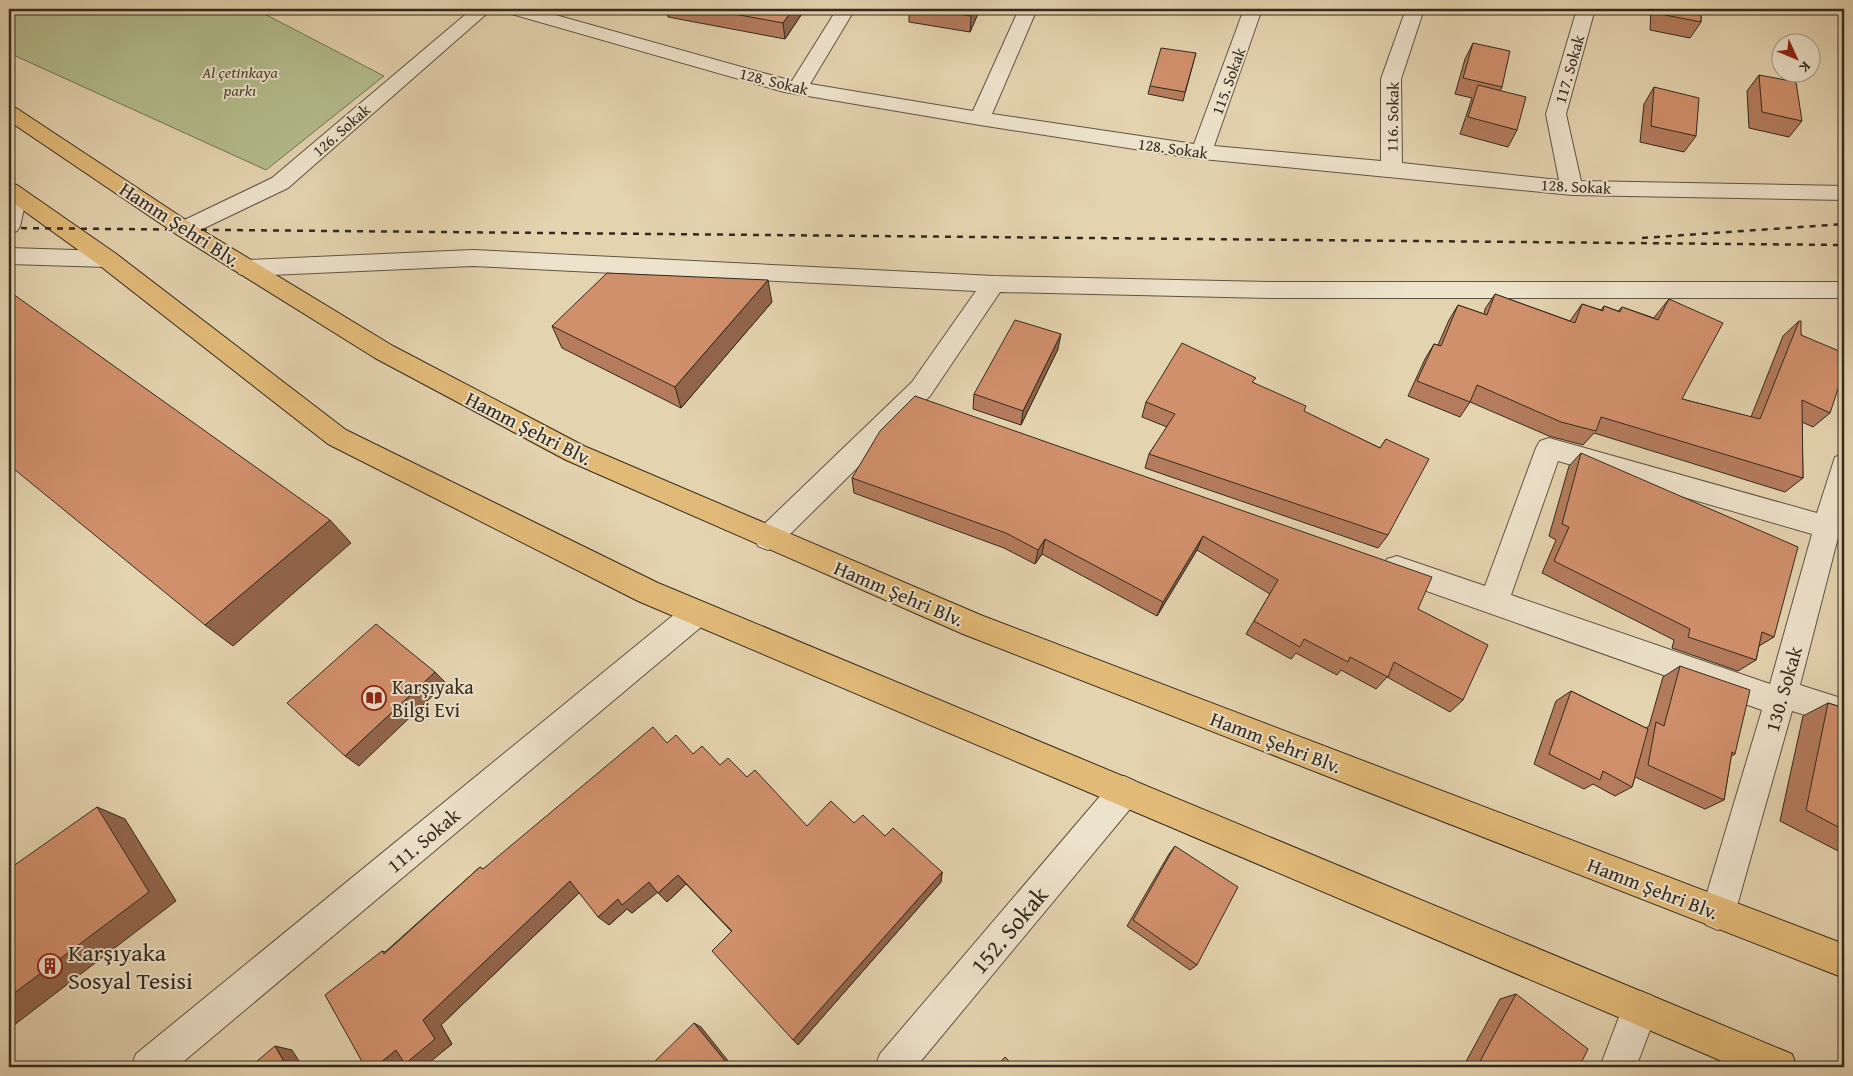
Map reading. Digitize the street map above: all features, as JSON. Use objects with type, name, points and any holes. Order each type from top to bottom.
[{"type":"main road","name":"Hamm Şehri Blv.","points":[[9,112],[184,229],[384,352],[575,453],[973,625],[1844,961]]},
{"type":"main road","points":[[13,193],[107,259],[337,436],[648,592],[1779,1067]]},
{"type":"street","name":"126. Sokak","points":[[184,229],[280,183],[484,9]]},
{"type":"street","name":"128. Sokak","points":[[515,9],[798,88],[980,119],[1202,152],[1572,188],[1844,193]]},
{"type":"street","points":[[798,88],[846,9]]},
{"type":"street","points":[[980,119],[1028,9]]},
{"type":"street","name":"115. Sokak","points":[[1202,152],[1253,9]]},
{"type":"street","name":"116. Sokak","points":[[1392,169],[1391,79],[1415,9]]},
{"type":"street","name":"117. Sokak","points":[[1572,188],[1556,114],[1586,9]]},
{"type":"street","points":[[9,226],[13,193]]},
{"type":"street","points":[[9,256],[107,259]]},
{"type":"street","points":[[248,268],[473,258],[994,284],[1269,290],[1844,290]]},
{"type":"street","points":[[768,538],[920,389],[994,284]]},
{"type":"street","points":[[911,399],[939,409]]},
{"type":"street","points":[[1494,602],[1549,448],[1826,527]]},
{"type":"street","name":"130. Sokak","points":[[1718,913],[1781,698],[1826,527],[1843,473]]},
{"type":"street","points":[[1372,560],[1781,698],[1844,713]]},
{"type":"street","name":"111. Sokak","points":[[149,1067],[697,613]]},
{"type":"street","name":"152. Sokak","points":[[893,1067],[1124,792]]},
{"type":"street","points":[[1618,1067],[1640,1009]]},
{"type":"green space","name":"Al çetinkaya parkı","points":[[9,9],[255,9],[384,76],[266,170],[9,53]]},
{"type":"building","points":[[707,9],[793,9],[783,23]]},
{"type":"building","points":[[928,9],[974,9],[971,16]]},
{"type":"building","points":[[1660,9],[1701,9],[1701,22],[1660,14]]},
{"type":"building","points":[[1473,43],[1510,51],[1502,87],[1463,78]]},
{"type":"building","points":[[1161,48],[1196,53],[1185,92],[1150,86]]},
{"type":"building","points":[[1759,75],[1770,77],[1770,82],[1796,82],[1802,121],[1762,112]]},
{"type":"building","points":[[1478,85],[1526,97],[1517,130],[1468,117]]},
{"type":"building","points":[[1654,87],[1699,98],[1696,136],[1651,126]]},
{"type":"building","points":[[607,273],[768,280],[675,387],[552,326]]},
{"type":"building","points":[[13,294],[330,520],[205,625],[9,465],[9,297]]},
{"type":"building","points":[[1495,294],[1575,323],[1582,304],[1603,311],[1604,306],[1620,312],[1622,307],[1658,320],[1669,299],[1723,323],[1682,399],[1760,419],[1799,321],[1801,321],[1801,335],[1844,353],[1844,371],[1830,413],[1802,400],[1803,478],[1601,417],[1596,431],[1561,422],[1477,385],[1470,402],[1417,381],[1434,344],[1441,346],[1458,305],[1487,315]]},
{"type":"building","points":[[1015,320],[1061,334],[1023,411],[974,394]]},
{"type":"building","points":[[1182,343],[1256,378],[1252,382],[1306,406],[1304,411],[1380,448],[1386,439],[1429,459],[1388,535],[1149,454],[1175,414],[1146,402]]},
{"type":"building","points":[[915,396],[1432,577],[1418,609],[1488,645],[1463,700],[1394,662],[1388,677],[1350,657],[1348,662],[1304,639],[1300,647],[1254,621],[1278,580],[1203,536],[1163,602],[1045,539],[1038,550],[1006,533],[852,478],[880,431]]},
{"type":"building","points":[[1581,453],[1798,547],[1774,637],[1762,632],[1756,660],[1688,637],[1690,629],[1554,561],[1569,527],[1562,524]]},
{"type":"building","name":"Karşıyaka Bilgi Evi","points":[[376,624],[435,672],[345,756],[287,703]]},
{"type":"building","points":[[1680,666],[1750,690],[1735,754],[1732,752],[1724,800],[1648,765],[1656,722],[1664,726]]},
{"type":"building","points":[[1571,691],[1648,729],[1632,787],[1603,771],[1600,780],[1549,754]]},
{"type":"building","points":[[1828,703],[1844,708],[1844,830],[1806,810]]},
{"type":"building","points":[[653,727],[667,743],[676,735],[693,754],[702,746],[720,765],[728,758],[747,777],[755,770],[807,826],[831,801],[854,823],[863,815],[885,836],[893,828],[942,872],[793,1040],[712,951],[732,931],[678,875],[658,893],[649,882],[622,905],[618,899],[598,917],[570,881],[423,1020],[435,1039],[405,1064],[396,1050],[375,1067],[365,1067],[325,995],[382,951],[384,954],[480,867],[483,869]]},
{"type":"building","name":"Karşıyaka Sosyal Tesisi","points":[[97,807],[149,892],[9,997],[9,869]]},
{"type":"building","points":[[1175,846],[1238,887],[1197,965],[1133,920]]},
{"type":"building","points":[[1516,994],[1588,1049],[1579,1067],[1477,1067]]},
{"type":"building","points":[[694,1023],[730,1067],[649,1067]]},
{"type":"building","points":[[275,1046],[287,1067],[250,1067]]},
{"type":"building","points":[[1005,1057],[1015,1067],[996,1067]]},
{"type":"railway","points":[[1642,238],[1844,224]]},
{"type":"railway","points":[[9,228],[1844,245]]},
{"type":"place","name":"Karşıyaka Bilgi Evi","points":[[374,698]]},
{"type":"place","name":"Karşıyaka Sosyal Tesisi","points":[[50,966]]}]
